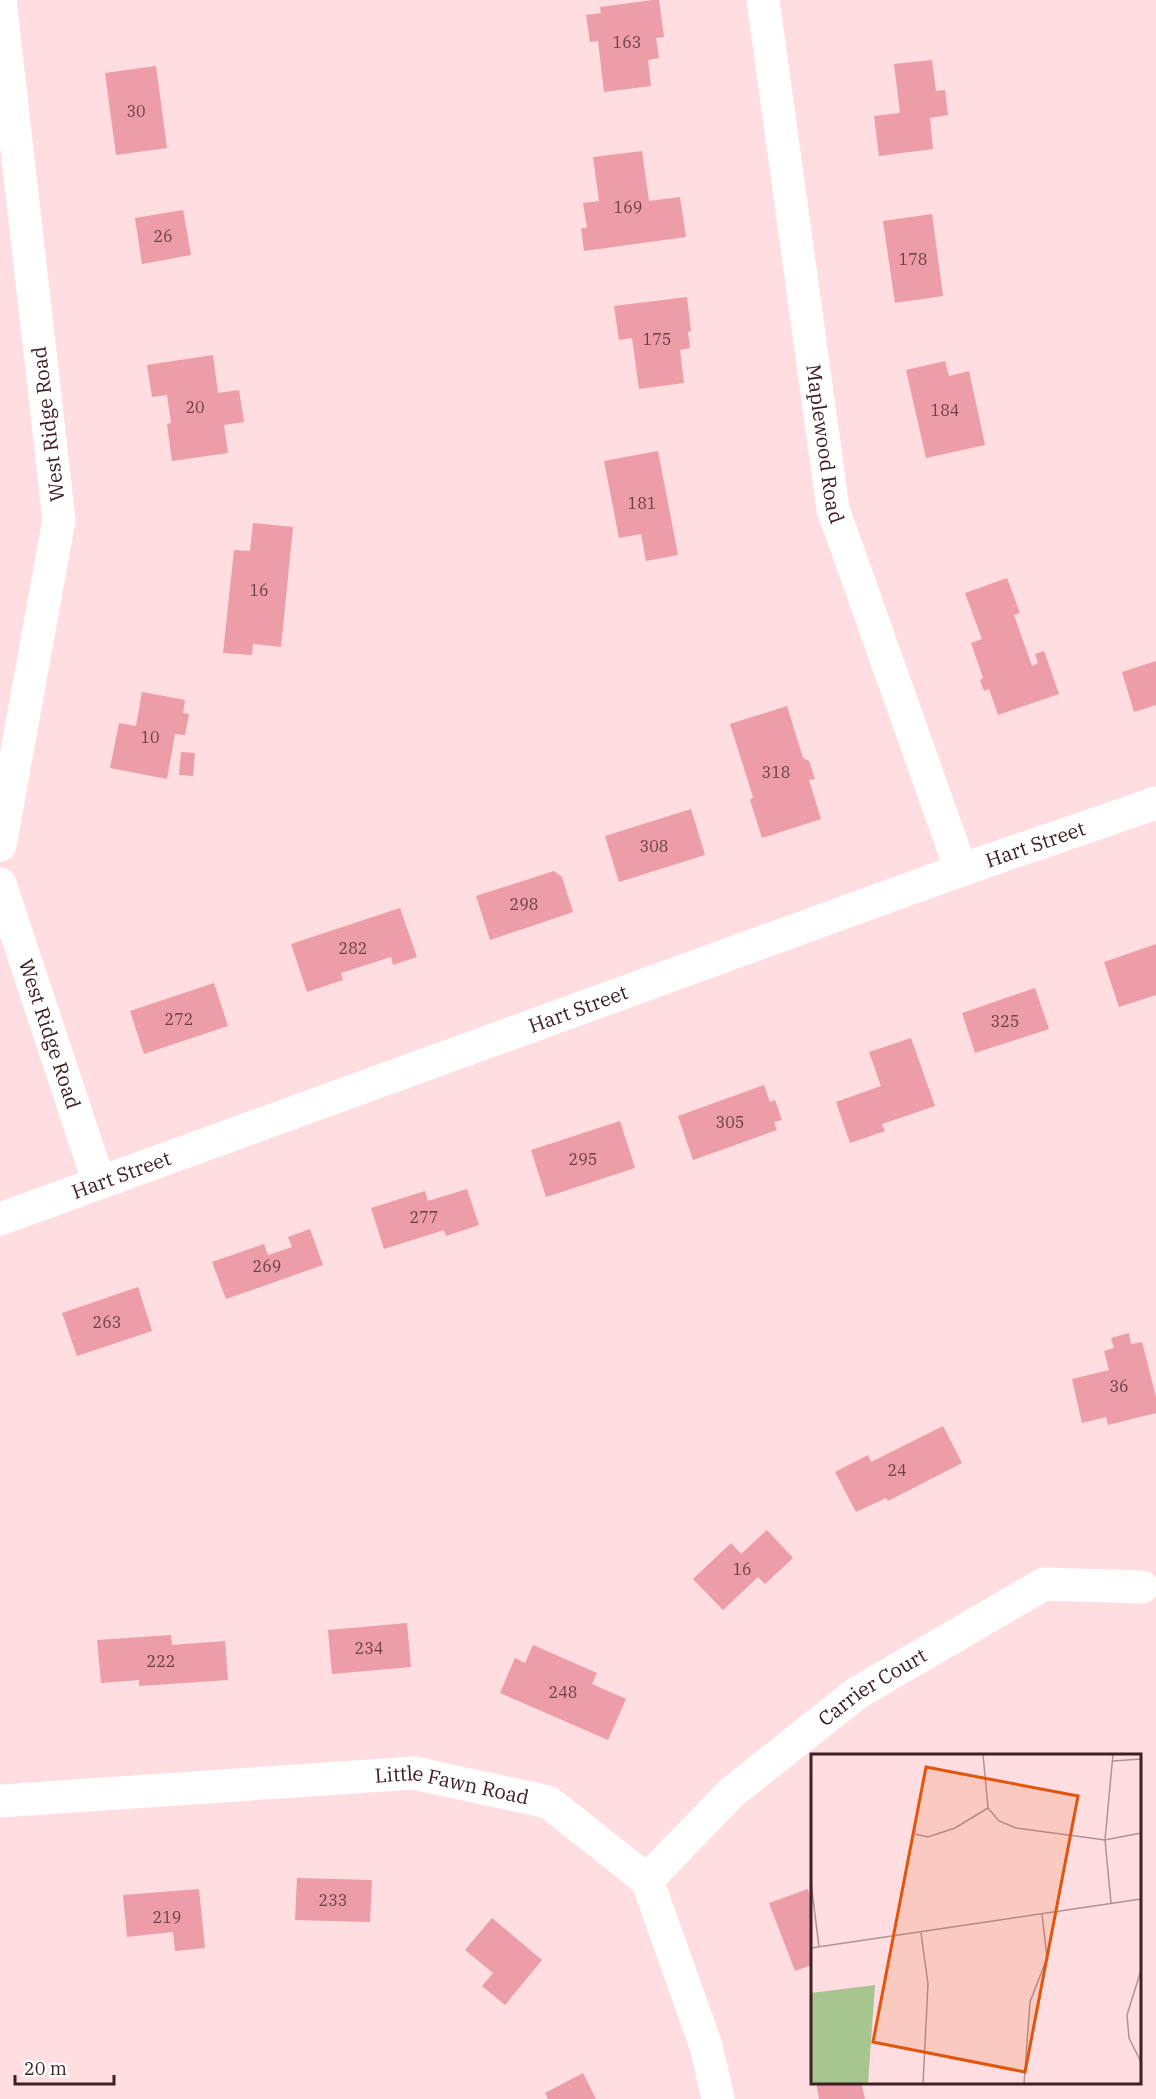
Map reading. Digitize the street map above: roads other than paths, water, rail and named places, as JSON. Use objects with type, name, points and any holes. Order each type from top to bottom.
[{"type":"street","name":"West Ridge Road","points":[[0,0],[59,520],[0,845]]},
{"type":"street","name":"Maplewood Road","points":[[763,0],[832,509],[961,870]]},
{"type":"street","name":"Hart Street","points":[[0,1219],[961,870],[1156,803]]},
{"type":"street","name":"West Ridge Road","points":[[0,884],[99,1183]]},
{"type":"street","name":"Carrier Court","points":[[647,1880],[730,1793],[857,1693],[1044,1584],[1142,1587]]},
{"type":"street","name":"Little Fawn Road","points":[[0,1801],[414,1773],[548,1802],[647,1880]]},
{"type":"street","points":[[647,1880],[706,2046],[718,2099]]}]
